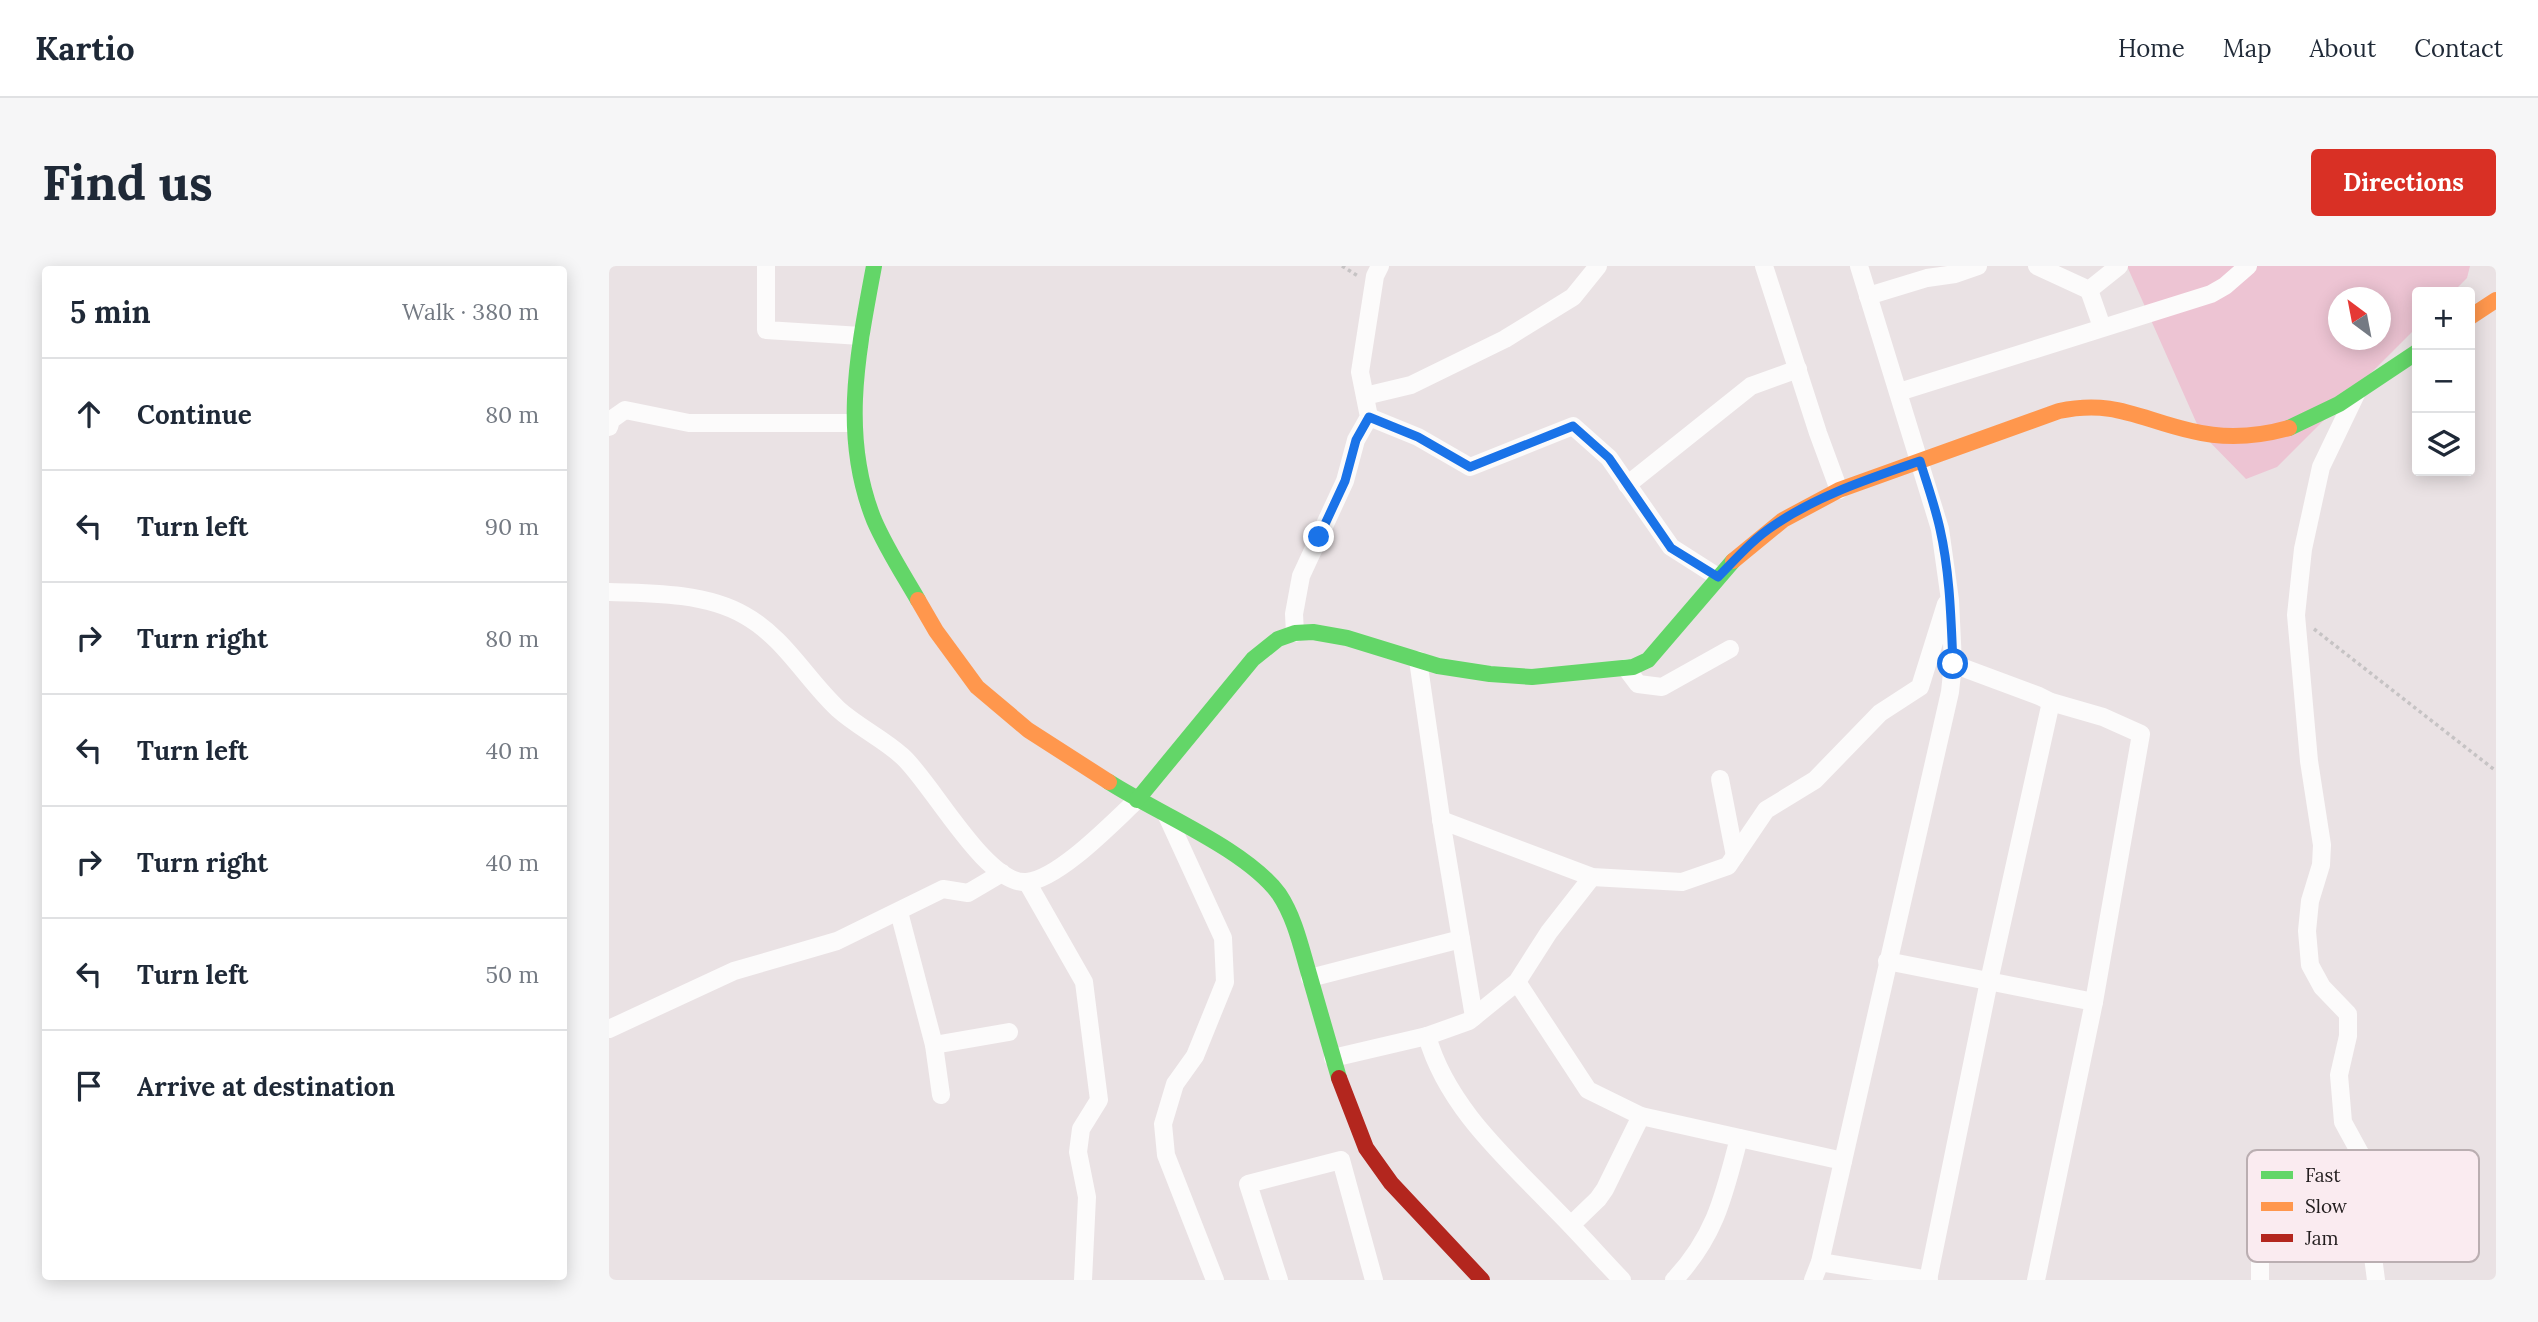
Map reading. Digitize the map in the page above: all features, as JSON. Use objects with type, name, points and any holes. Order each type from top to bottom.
[{"type":"street","points":[[766,266],[766,330],[861,336]]},
{"type":"street","points":[[874,266],[861,336],[853,422],[857,461],[874,519],[936,631],[965,674],[989,700],[1028,730],[1137,800],[1255,869],[1278,893],[1293,919],[1352,1115],[1375,1163],[1482,1280]]},
{"type":"street","points":[[1295,633],[1294,614],[1301,576],[1345,481],[1356,440],[1369,417],[1360,372],[1375,276],[1380,266]]},
{"type":"street","points":[[1365,397],[1411,384],[1506,339],[1573,297],[1598,266]]},
{"type":"street","points":[[1764,266],[1839,490]]},
{"type":"street","points":[[1813,1280],[1820,1262],[1950,692],[1953,664],[1949,591],[1940,529],[1859,266]]},
{"type":"street","points":[[1868,296],[1924,272],[1955,274],[1978,266]]},
{"type":"street","points":[[2037,266],[2089,290],[2102,327]]},
{"type":"street","points":[[2089,290],[2119,266]]},
{"type":"street","points":[[1899,392],[2211,294],[2248,266]]},
{"type":"street","points":[[2475,314],[2496,300]]},
{"type":"street","points":[[609,592],[670,596],[717,604],[759,623],[789,652],[838,708],[903,757],[978,852],[1002,873],[1014,880],[1027,882],[1050,873],[1076,855],[1137,800],[1253,659],[1277,639],[1295,633],[1313,632],[1347,638],[1418,660],[1490,674],[1532,677],[1626,668],[1648,660],[1718,577],[1750,545],[1772,527],[1810,503],[1839,490],[2036,418],[2088,406],[2129,410],[2192,431],[2226,437],[2250,438],[2274,434],[2304,424],[2412,355]]},
{"type":"street","points":[[1627,485],[1751,386],[1798,369]]},
{"type":"street","points":[[2357,392],[2321,467],[2303,549],[2296,615],[2309,761],[2322,845],[2321,865],[2310,901],[2307,931],[2310,965],[2322,987],[2349,1014],[2348,1036],[2339,1075],[2343,1122],[2358,1150]]},
{"type":"street","points":[[609,427],[611,420],[625,410],[689,423],[853,422]]},
{"type":"street","points":[[1369,417],[1418,437],[1470,467],[1573,426],[1609,458],[1671,548],[1718,577]]},
{"type":"street","points":[[1441,820],[1592,877],[1682,882],[1728,866],[1766,810],[1815,780],[1880,713],[1920,687],[1949,591]]},
{"type":"street","points":[[1626,668],[1639,684],[1662,687],[1730,649]]},
{"type":"street","points":[[1418,660],[1474,1017]]},
{"type":"street","points":[[1953,664],[2051,702],[2103,717],[2141,734],[2094,1002],[2036,1280]]},
{"type":"street","points":[[1820,1262],[1929,1280],[1989,981],[2051,702]]},
{"type":"street","points":[[1720,779],[1735,856]]},
{"type":"street","points":[[1167,816],[1223,938],[1225,982],[1195,1056],[1174,1084],[1163,1124],[1166,1155],[1215,1280]]},
{"type":"street","points":[[609,1029],[734,971],[837,941],[943,889],[968,892],[1002,873]]},
{"type":"street","points":[[1333,1058],[1427,1036],[1474,1017],[1517,982],[1549,932],[1592,877]]},
{"type":"street","points":[[1027,882],[1084,982],[1098,1100],[1081,1129],[1078,1152],[1087,1197],[1083,1280]]},
{"type":"street","points":[[899,912],[934,1045],[941,1096]]},
{"type":"street","points":[[1310,978],[1461,939]]},
{"type":"street","points":[[1887,961],[2094,1002]]},
{"type":"street","points":[[1517,982],[1588,1090],[1641,1116],[1843,1161]]},
{"type":"street","points":[[934,1045],[1009,1032]]},
{"type":"street","points":[[1427,1036],[1434,1061],[1461,1107],[1622,1280]]},
{"type":"street","points":[[1571,1225],[1605,1189],[1641,1116]]},
{"type":"street","points":[[1674,1280],[1715,1223],[1739,1138]]},
{"type":"street","points":[[1279,1280],[1248,1184],[1341,1160],[1374,1280]]},
{"type":"street","points":[[2260,1262],[2260,1280]]},
{"type":"street","points":[[2374,1262],[2376,1280]]},
{"type":"path","points":[[2296,615],[2496,771]]},
{"type":"shaded area","points":[[2127,266],[2470,266],[2467,278],[2458,287],[2412,287],[2412,332],[2277,467],[2246,479],[2201,433]]},
{"type":"traffic: fast","points":[[874,266],[862,330],[855,393],[857,457],[874,520],[918,600]]},
{"type":"traffic: fast","points":[[2289,428],[2339,404],[2412,355]]},
{"type":"traffic: fast","points":[[1137,800],[1253,659],[1278,639],[1295,633],[1313,632],[1347,638],[1438,666],[1490,674],[1532,677],[1633,667],[1648,660],[1733,561]]},
{"type":"traffic: fast","points":[[1109,782],[1223,847],[1245,862],[1279,894],[1297,933],[1339,1078]]},
{"type":"traffic: slow","points":[[2475,314],[2496,300]]},
{"type":"traffic: slow","points":[[1733,561],[1783,520],[1839,490],[2059,411],[2079,408],[2112,409],[2204,434],[2228,436],[2253,435],[2289,428]]},
{"type":"traffic: slow","points":[[918,600],[936,631],[977,687],[1028,730],[1109,782]]},
{"type":"traffic: jam","points":[[1339,1078],[1366,1148],[1391,1183],[1482,1280]]},
{"type":"route","points":[[1319,537],[1345,481],[1356,440],[1369,417],[1418,437],[1470,467],[1573,426],[1609,458],[1671,548],[1718,577],[1772,527],[1810,503],[1920,461],[1940,529],[1945,558],[1953,664]]}]
